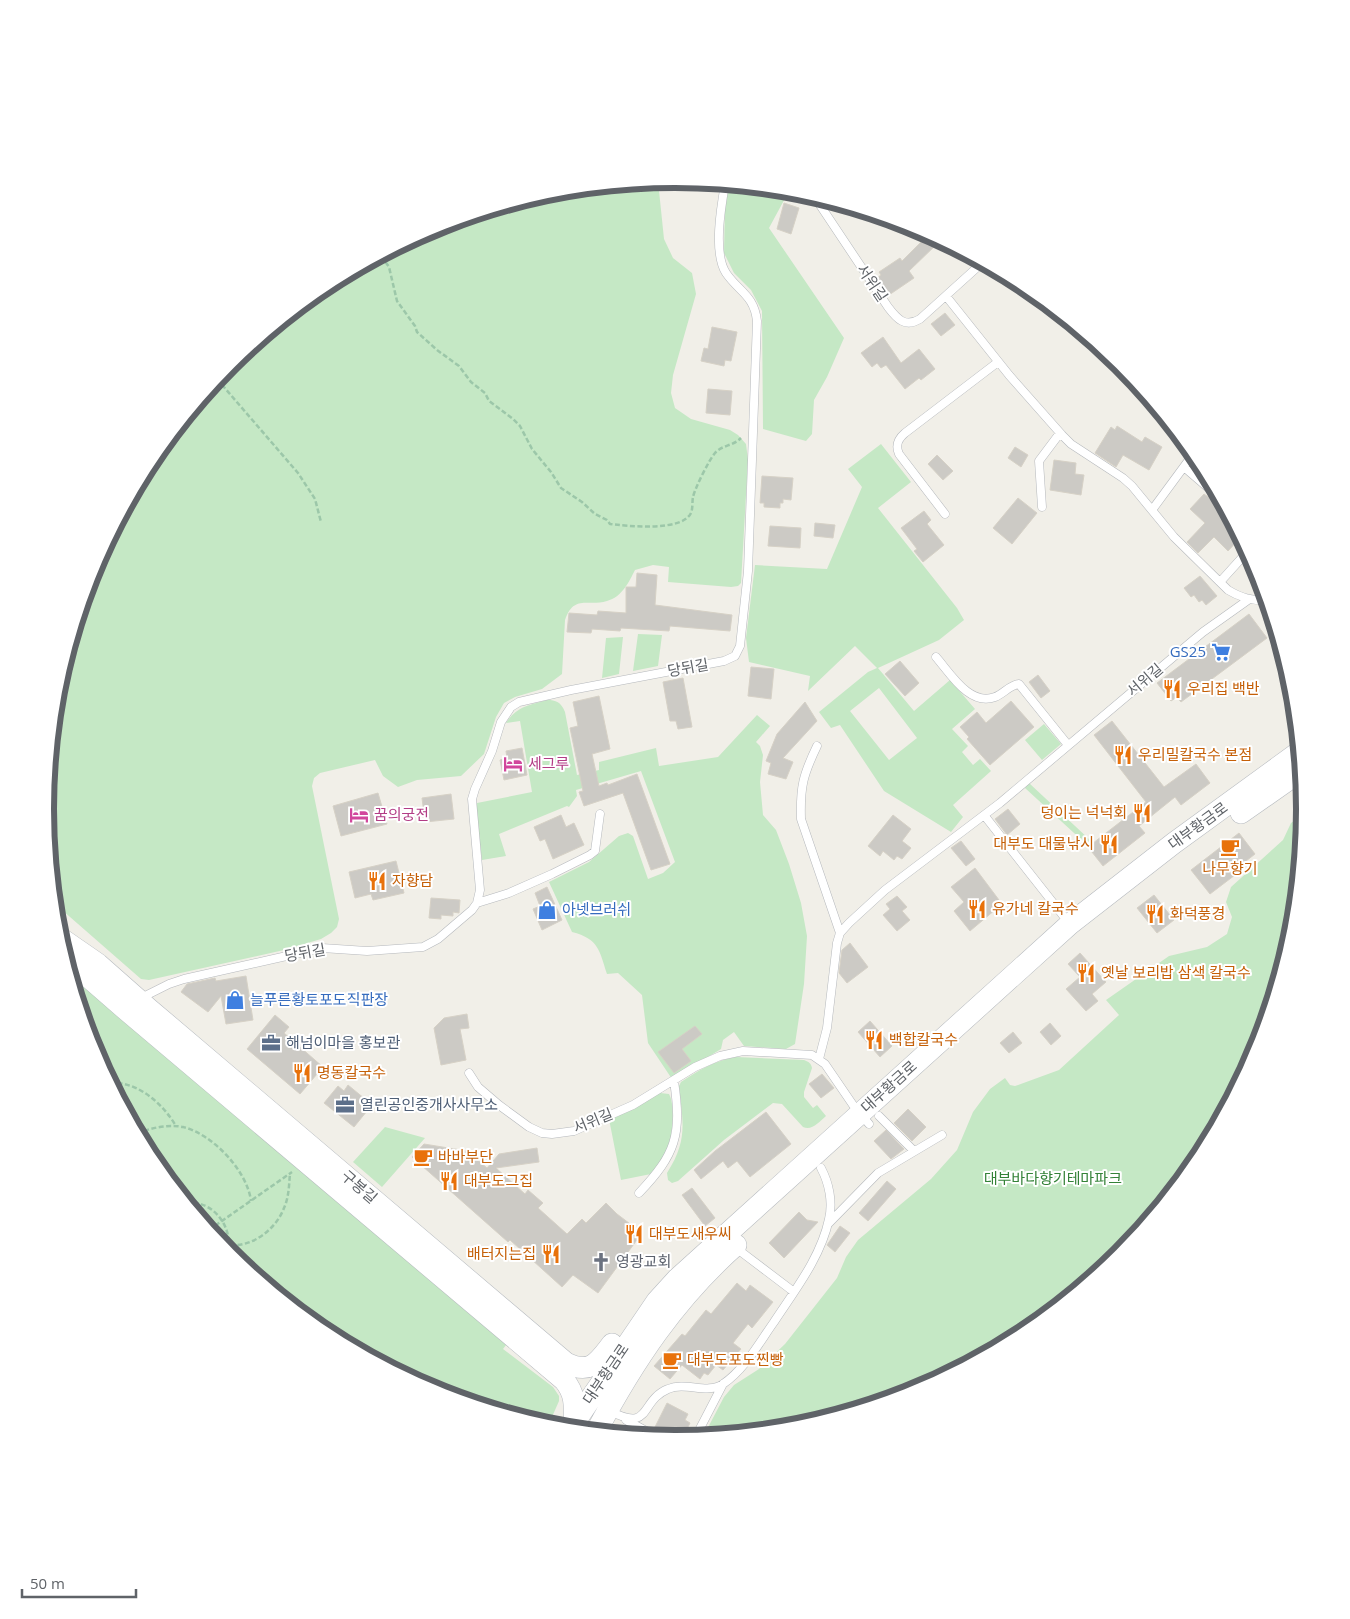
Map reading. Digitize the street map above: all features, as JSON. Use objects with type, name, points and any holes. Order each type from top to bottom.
[{"type":"main road","name":"대부황금로","points":[[602,1426],[615,1414],[632,1370],[660,1326],[698,1281],[734,1246],[821,1168],[869,1118],[1070,924],[1174,843],[1294,756]]},
{"type":"main road","name":"대부황금로","points":[[588,1385],[657,1300],[677,1279],[869,1118],[1105,915],[1199,843],[1295,775]]},
{"type":"main road","name":"구봉길","points":[[69,945],[98,964],[132,1004]]},
{"type":"main road","name":"구봉길","points":[[73,961],[86,975],[132,1004],[560,1367],[574,1397],[577,1421]]},
{"type":"main road","points":[[560,1367],[585,1368],[593,1366],[600,1360],[635,1316],[657,1300]]},
{"type":"main road","points":[[560,1367],[588,1385],[614,1386],[632,1370]]},
{"type":"main road","points":[[577,1421],[588,1385]]},
{"type":"lane","name":"당뒤길","points":[[477,903],[480,890],[472,798],[502,722],[512,706],[519,702],[571,690],[724,661],[735,656],[740,646],[748,571],[757,320],[754,304],[749,296],[730,278],[721,263],[720,219],[724,191]]},
{"type":"lane","name":"서위길","points":[[820,205],[897,319],[907,324],[925,315],[978,267]]},
{"type":"lane","points":[[946,296],[998,362],[1071,444],[1132,486],[1174,537],[1238,597],[1248,600],[1259,600]]},
{"type":"lane","points":[[945,514],[899,454],[897,443],[905,433],[998,362]]},
{"type":"lane","points":[[1042,508],[1039,461],[1060,433]]},
{"type":"lane","points":[[1152,510],[1189,460]]},
{"type":"lane","points":[[1184,467],[1204,484]]},
{"type":"lane","points":[[1220,582],[1242,557]]},
{"type":"lane","name":"서위길","points":[[840,932],[885,890],[984,815],[1203,632],[1248,600]]},
{"type":"lane","points":[[936,657],[964,689],[972,696],[980,699],[997,697],[1019,684],[1068,745]]},
{"type":"lane","points":[[817,746],[805,771],[801,794],[802,818],[840,932],[834,961],[827,1028],[819,1059],[869,1118]]},
{"type":"lane","name":"당뒤길","points":[[132,1004],[168,984],[184,979],[322,948],[367,951],[423,947],[455,926],[477,903],[509,893],[590,855],[594,851],[600,814]]},
{"type":"lane","points":[[984,815],[1070,924]]},
{"type":"lane","name":"서위길","points":[[469,1073],[478,1087],[498,1106],[529,1127],[542,1133],[552,1134],[574,1131],[639,1102],[708,1060],[730,1052],[804,1054],[812,1055],[819,1059]]},
{"type":"lane","points":[[639,1193],[665,1163],[676,1140],[677,1106],[674,1081]]},
{"type":"lane","name":"대부황금로","points":[[869,1118],[913,1150]]},
{"type":"lane","points":[[828,1225],[878,1173],[942,1134]]},
{"type":"lane","points":[[699,1430],[723,1384],[745,1362],[794,1292],[825,1236],[830,1216],[830,1199],[827,1180],[821,1168]]},
{"type":"lane","points":[[734,1246],[794,1292]]},
{"type":"lane","points":[[615,1414],[635,1419],[641,1416],[652,1402],[668,1389],[677,1386],[710,1389],[723,1384]]},
{"type":"lane","points":[[615,1414],[643,1429]]},
{"type":"path","points":[[384,260],[389,267],[397,302],[415,326],[417,332],[459,366],[472,382],[485,392],[490,401],[520,426],[532,449],[551,472],[561,488],[610,524],[638,527],[663,525],[684,519],[691,513],[697,485],[715,452],[732,445],[754,428]]},
{"type":"path","points":[[223,384],[298,473],[315,499],[321,522]]},
{"type":"path","points":[[118,1084],[141,1090],[166,1112],[176,1126]]},
{"type":"path","points":[[144,1131],[160,1127],[176,1126],[198,1132],[220,1148],[230,1160],[247,1187],[251,1201]]},
{"type":"path","points":[[215,1226],[298,1168]]},
{"type":"path","points":[[232,1245],[253,1241],[274,1224],[284,1208],[290,1173]]},
{"type":"path","points":[[195,1203],[205,1205],[215,1211],[223,1220],[230,1242]]},
{"type":"green space","points":[[659,189],[664,239],[673,258],[692,273],[696,294],[673,375],[671,393],[675,408],[691,419],[730,430],[738,435],[746,444],[748,460],[741,583],[738,586],[731,587],[668,582],[669,567],[653,565],[635,570],[624,589],[612,599],[577,604],[569,612],[565,620],[562,674],[542,689],[515,697],[504,703],[496,717],[484,754],[461,776],[417,780],[398,787],[383,776],[375,760],[320,773],[314,778],[312,786],[339,919],[337,927],[321,939],[284,950],[149,980],[141,979],[62,910],[55,850],[55,769],[59,728],[66,688],[87,610],[101,572],[118,535],[158,464],[208,400],[265,342],[330,293],[364,271],[400,252],[437,236],[475,221],[514,209],[594,194]]},
{"type":"green space","points":[[727,191],[785,198],[769,228],[844,338],[827,377],[814,400],[812,434],[806,441],[763,429],[762,311],[751,290],[734,273],[724,253]]},
{"type":"green space","points":[[881,444],[911,482],[878,508],[957,608],[964,620],[939,640],[878,668],[914,711],[950,680],[975,709],[952,729],[968,746],[962,752],[973,765],[980,759],[991,771],[953,805],[963,817],[951,832],[884,791],[840,725],[831,728],[819,712],[868,672],[877,668],[855,646],[808,691],[810,676],[749,662],[746,638],[755,565],[827,569],[862,487],[848,469]],"holes":[[[879,688],[917,738],[889,760],[850,711]]]},
{"type":"green space","points":[[638,634],[662,635],[658,666],[633,671]]},
{"type":"green space","points":[[623,637],[619,674],[602,678],[606,638]]},
{"type":"green space","points":[[547,700],[558,702],[565,712],[577,775],[599,770],[599,762],[656,748],[659,766],[718,757],[757,715],[770,726],[756,742],[760,746],[763,755],[760,782],[763,815],[776,830],[789,864],[801,903],[807,936],[804,984],[795,1044],[786,1049],[744,1046],[734,1032],[723,1040],[721,1049],[672,1079],[648,1043],[642,995],[618,973],[607,974],[600,952],[593,942],[572,932],[549,882],[589,862],[619,836],[628,833],[633,836],[648,879],[663,873],[675,862],[641,771],[576,790],[577,796],[569,807],[567,806],[499,834],[506,856],[482,860],[477,821],[477,803],[532,792],[520,721],[506,723],[519,710]]},
{"type":"green space","points":[[1044,724],[1061,744],[1042,760],[1025,740]]},
{"type":"green space","points":[[1029,783],[1090,840],[1086,844],[1025,788]]},
{"type":"green space","name":"대부바다향기테마파크","points":[[1296,820],[1291,891],[1284,931],[1275,970],[1249,1047],[1213,1120],[1192,1155],[1168,1188],[1114,1249],[1085,1277],[1020,1326],[986,1348],[950,1367],[875,1398],[836,1410],[796,1419],[707,1429],[724,1397],[734,1385],[759,1369],[785,1344],[837,1278],[846,1257],[858,1240],[931,1179],[957,1150],[973,1112],[990,1089],[1005,1078],[1010,1085],[1015,1086],[1059,1070],[1119,1015],[1106,1000],[1169,956],[1207,947],[1227,934],[1232,917],[1226,902],[1231,887],[1283,840],[1291,823]]},
{"type":"green space","points":[[76,974],[509,1341],[503,1349],[553,1387],[559,1396],[559,1401],[551,1418],[514,1410],[475,1398],[437,1383],[400,1367],[364,1348],[330,1326],[265,1277],[208,1219],[158,1155],[118,1084],[101,1047]]},
{"type":"green space","points":[[736,1057],[804,1060],[808,1062],[812,1068],[804,1097],[813,1108],[817,1105],[826,1116],[815,1125],[806,1128],[782,1104],[773,1103],[724,1140],[678,1181],[672,1183],[668,1180],[667,1173],[674,1161],[681,1141],[682,1121],[679,1086],[681,1082],[707,1066]]},
{"type":"green space","points":[[660,1093],[669,1094],[673,1114],[672,1131],[667,1152],[651,1174],[621,1180],[609,1119],[638,1106]]},
{"type":"green space","points":[[385,1127],[425,1138],[382,1187],[353,1162]]},
{"type":"building","points":[[784,203],[799,208],[791,234],[777,229]]},
{"type":"building","points":[[923,240],[935,246],[909,271],[914,278],[889,295],[877,278],[881,275],[879,272],[900,258],[902,261]]},
{"type":"building","points":[[945,313],[955,325],[941,336],[931,324]]},
{"type":"building","points":[[712,327],[737,332],[731,361],[725,360],[724,366],[701,361],[704,348],[708,349]]},
{"type":"building","points":[[883,337],[901,363],[919,349],[935,369],[905,389],[886,365],[881,368],[877,363],[872,367],[861,353]]},
{"type":"building","points":[[708,389],[732,391],[730,415],[706,413]]},
{"type":"building","points":[[1117,426],[1142,442],[1145,437],[1162,447],[1149,470],[1123,455],[1116,467],[1095,453],[1111,427],[1115,430]]},
{"type":"building","points":[[1015,447],[1028,455],[1021,467],[1008,458]]},
{"type":"building","points":[[937,455],[953,471],[943,480],[928,464]]},
{"type":"building","points":[[1054,460],[1076,463],[1075,474],[1084,475],[1081,495],[1050,490]]},
{"type":"building","points":[[762,476],[793,478],[791,500],[783,499],[783,503],[780,503],[780,508],[764,507],[764,503],[760,503]]},
{"type":"building","points":[[1204,494],[1214,501],[1236,543],[1228,551],[1214,537],[1198,553],[1187,542],[1205,523],[1190,509]]},
{"type":"building","points":[[1018,498],[1037,513],[1012,544],[993,528]]},
{"type":"building","points":[[924,511],[931,520],[927,524],[944,545],[923,562],[914,551],[917,549],[901,528]]},
{"type":"building","points":[[815,523],[835,525],[833,538],[814,536]]},
{"type":"building","points":[[770,526],[801,528],[800,548],[768,546]]},
{"type":"building","points":[[637,573],[657,575],[655,605],[732,615],[730,631],[670,626],[669,631],[621,628],[620,631],[592,629],[591,633],[567,632],[569,613],[597,615],[598,611],[626,613],[626,587],[636,587]]},
{"type":"building","points":[[1200,576],[1217,596],[1206,605],[1202,600],[1199,602],[1194,595],[1191,597],[1184,588]]},
{"type":"building","points":[[1249,614],[1267,638],[1181,702],[1177,697],[1171,701],[1157,683]]},
{"type":"building","points":[[900,661],[919,683],[905,696],[885,674]]},
{"type":"building","points":[[751,667],[774,669],[771,699],[748,696]]},
{"type":"building","points":[[1038,675],[1050,691],[1041,698],[1029,682]]},
{"type":"building","points":[[683,678],[692,727],[678,729],[676,721],[670,721],[663,682]]},
{"type":"building","points":[[599,696],[610,749],[592,754],[599,786],[607,783],[608,785],[637,774],[670,864],[651,870],[623,793],[584,806],[579,792],[583,791],[570,728],[578,726],[573,702]]},
{"type":"building","points":[[1011,701],[1034,727],[990,765],[967,739],[969,737],[960,727],[977,712],[986,723]]},
{"type":"building","points":[[805,702],[817,721],[783,758],[793,762],[786,779],[768,774],[771,763],[766,761],[777,734]]},
{"type":"building","points":[[1112,721],[1164,787],[1196,764],[1210,783],[1181,805],[1175,797],[1139,826],[1145,833],[1103,866],[1088,847],[1146,802],[1094,735]]},
{"type":"building","points":[[522,748],[527,775],[504,780],[500,760],[507,758],[506,751]]},
{"type":"building","points":[[378,793],[387,824],[341,836],[333,806]]},
{"type":"building","points":[[451,794],[454,819],[425,822],[422,798]]},
{"type":"building","points":[[1008,809],[1020,824],[1007,835],[995,819]]},
{"type":"building","points":[[561,815],[566,827],[574,823],[584,845],[553,859],[545,839],[540,841],[534,827]]},
{"type":"building","points":[[893,815],[911,829],[902,841],[911,848],[902,859],[897,856],[894,860],[883,851],[880,856],[868,846]]},
{"type":"building","points":[[1239,833],[1255,854],[1232,872],[1235,875],[1210,894],[1191,870]]},
{"type":"building","points":[[961,841],[975,859],[966,866],[951,848]]},
{"type":"building","points":[[396,861],[404,893],[373,900],[371,894],[355,898],[349,872]]},
{"type":"building","points":[[975,868],[1002,904],[970,931],[954,911],[964,902],[951,887]]},
{"type":"building","points":[[547,887],[562,920],[542,930],[533,909],[540,906],[535,893]]},
{"type":"building","points":[[1154,895],[1174,920],[1157,933],[1137,908]]},
{"type":"building","points":[[897,896],[907,907],[902,911],[910,920],[897,931],[883,915],[890,909],[886,904]]},
{"type":"building","points":[[431,898],[460,900],[459,913],[453,912],[453,916],[441,915],[441,919],[429,918]]},
{"type":"building","points":[[850,943],[868,967],[847,983],[839,973],[842,950]]},
{"type":"building","points":[[1080,953],[1106,982],[1092,994],[1098,1001],[1086,1011],[1066,989],[1080,977],[1068,964]]},
{"type":"building","points":[[246,976],[253,1020],[226,1024],[221,996],[208,1012],[181,992],[187,984],[215,978],[216,981]]},
{"type":"building","points":[[467,1014],[469,1028],[460,1029],[466,1060],[441,1065],[434,1028],[444,1018]]},
{"type":"building","points":[[275,1015],[289,1027],[284,1033],[323,1067],[300,1094],[247,1049]]},
{"type":"building","points":[[870,1021],[892,1046],[880,1057],[858,1032]]},
{"type":"building","points":[[1050,1023],[1061,1036],[1051,1045],[1040,1032]]},
{"type":"building","points":[[695,1026],[702,1034],[682,1049],[691,1061],[674,1073],[658,1052]]},
{"type":"building","points":[[1013,1032],[1022,1043],[1009,1053],[1000,1043]]},
{"type":"building","points":[[822,1074],[834,1088],[821,1098],[809,1084]]},
{"type":"building","points":[[348,1085],[365,1099],[360,1105],[367,1111],[354,1127],[324,1103],[338,1086],[344,1091]]},
{"type":"building","points":[[908,1109],[926,1127],[912,1141],[894,1123]]},
{"type":"building","points":[[766,1112],[791,1144],[750,1177],[737,1161],[728,1168],[723,1161],[701,1179],[694,1170],[715,1151]]},
{"type":"building","points":[[886,1130],[904,1149],[891,1159],[874,1141]]},
{"type":"building","points":[[424,1144],[467,1151],[487,1168],[499,1154],[537,1148],[539,1162],[496,1168],[525,1194],[528,1190],[543,1203],[538,1208],[567,1234],[582,1219],[586,1223],[606,1203],[642,1233],[598,1293],[573,1275],[562,1287],[412,1157]]},
{"type":"building","points":[[887,1181],[896,1189],[868,1221],[859,1213]]},
{"type":"building","points":[[692,1188],[715,1218],[705,1226],[682,1195]]},
{"type":"building","points":[[799,1212],[807,1220],[818,1222],[784,1258],[769,1243]]},
{"type":"building","points":[[840,1226],[850,1233],[835,1252],[827,1245]]},
{"type":"building","points":[[737,1283],[746,1291],[750,1285],[773,1302],[752,1328],[748,1324],[733,1343],[741,1349],[723,1370],[716,1365],[708,1375],[704,1373],[700,1379],[682,1365],[670,1379],[654,1366],[682,1334],[685,1336],[706,1310],[711,1314]]},
{"type":"building","points":[[667,1403],[688,1414],[685,1420],[690,1423],[686,1430],[654,1429]]},
{"type":"place","name":"GS25","points":[[1221,652]]},
{"type":"place","name":"우리집 백반","points":[[1172,689]]},
{"type":"place","name":"우리밀칼국수 본점","points":[[1123,755]]},
{"type":"place","name":"세그루","points":[[513,764]]},
{"type":"place","name":"덩이는 넉넉회","points":[[1142,813]]},
{"type":"place","name":"꿈의궁전","points":[[359,815]]},
{"type":"place","name":"대부도 대물낚시","points":[[1109,844]]},
{"type":"place","name":"나무향기","points":[[1230,847]]},
{"type":"place","name":"자향담","points":[[377,881]]},
{"type":"place","name":"유가네 칼국수","points":[[977,909]]},
{"type":"place","name":"아넷브러쉬","points":[[547,910]]},
{"type":"place","name":"화덕풍경","points":[[1155,914]]},
{"type":"place","name":"옛날 보리밥 삼색 칼국수","points":[[1086,973]]},
{"type":"place","name":"늘푸른황토포도직판장","points":[[235,1000]]},
{"type":"place","name":"백합칼국수","points":[[874,1040]]},
{"type":"place","name":"해넘이마을 홍보관","points":[[271,1043]]},
{"type":"place","name":"명동칼국수","points":[[302,1073]]},
{"type":"place","name":"열린공인중개사사무소","points":[[345,1105]]},
{"type":"place","name":"바바부단","points":[[423,1157]]},
{"type":"place","name":"대부도그집","points":[[449,1181]]},
{"type":"place","name":"대부도새우씨","points":[[634,1234]]},
{"type":"place","name":"배터지는집","points":[[551,1254]]},
{"type":"place","name":"영광교회","points":[[601,1262]]},
{"type":"place","name":"대부도포도찐빵","points":[[672,1360]]}]
